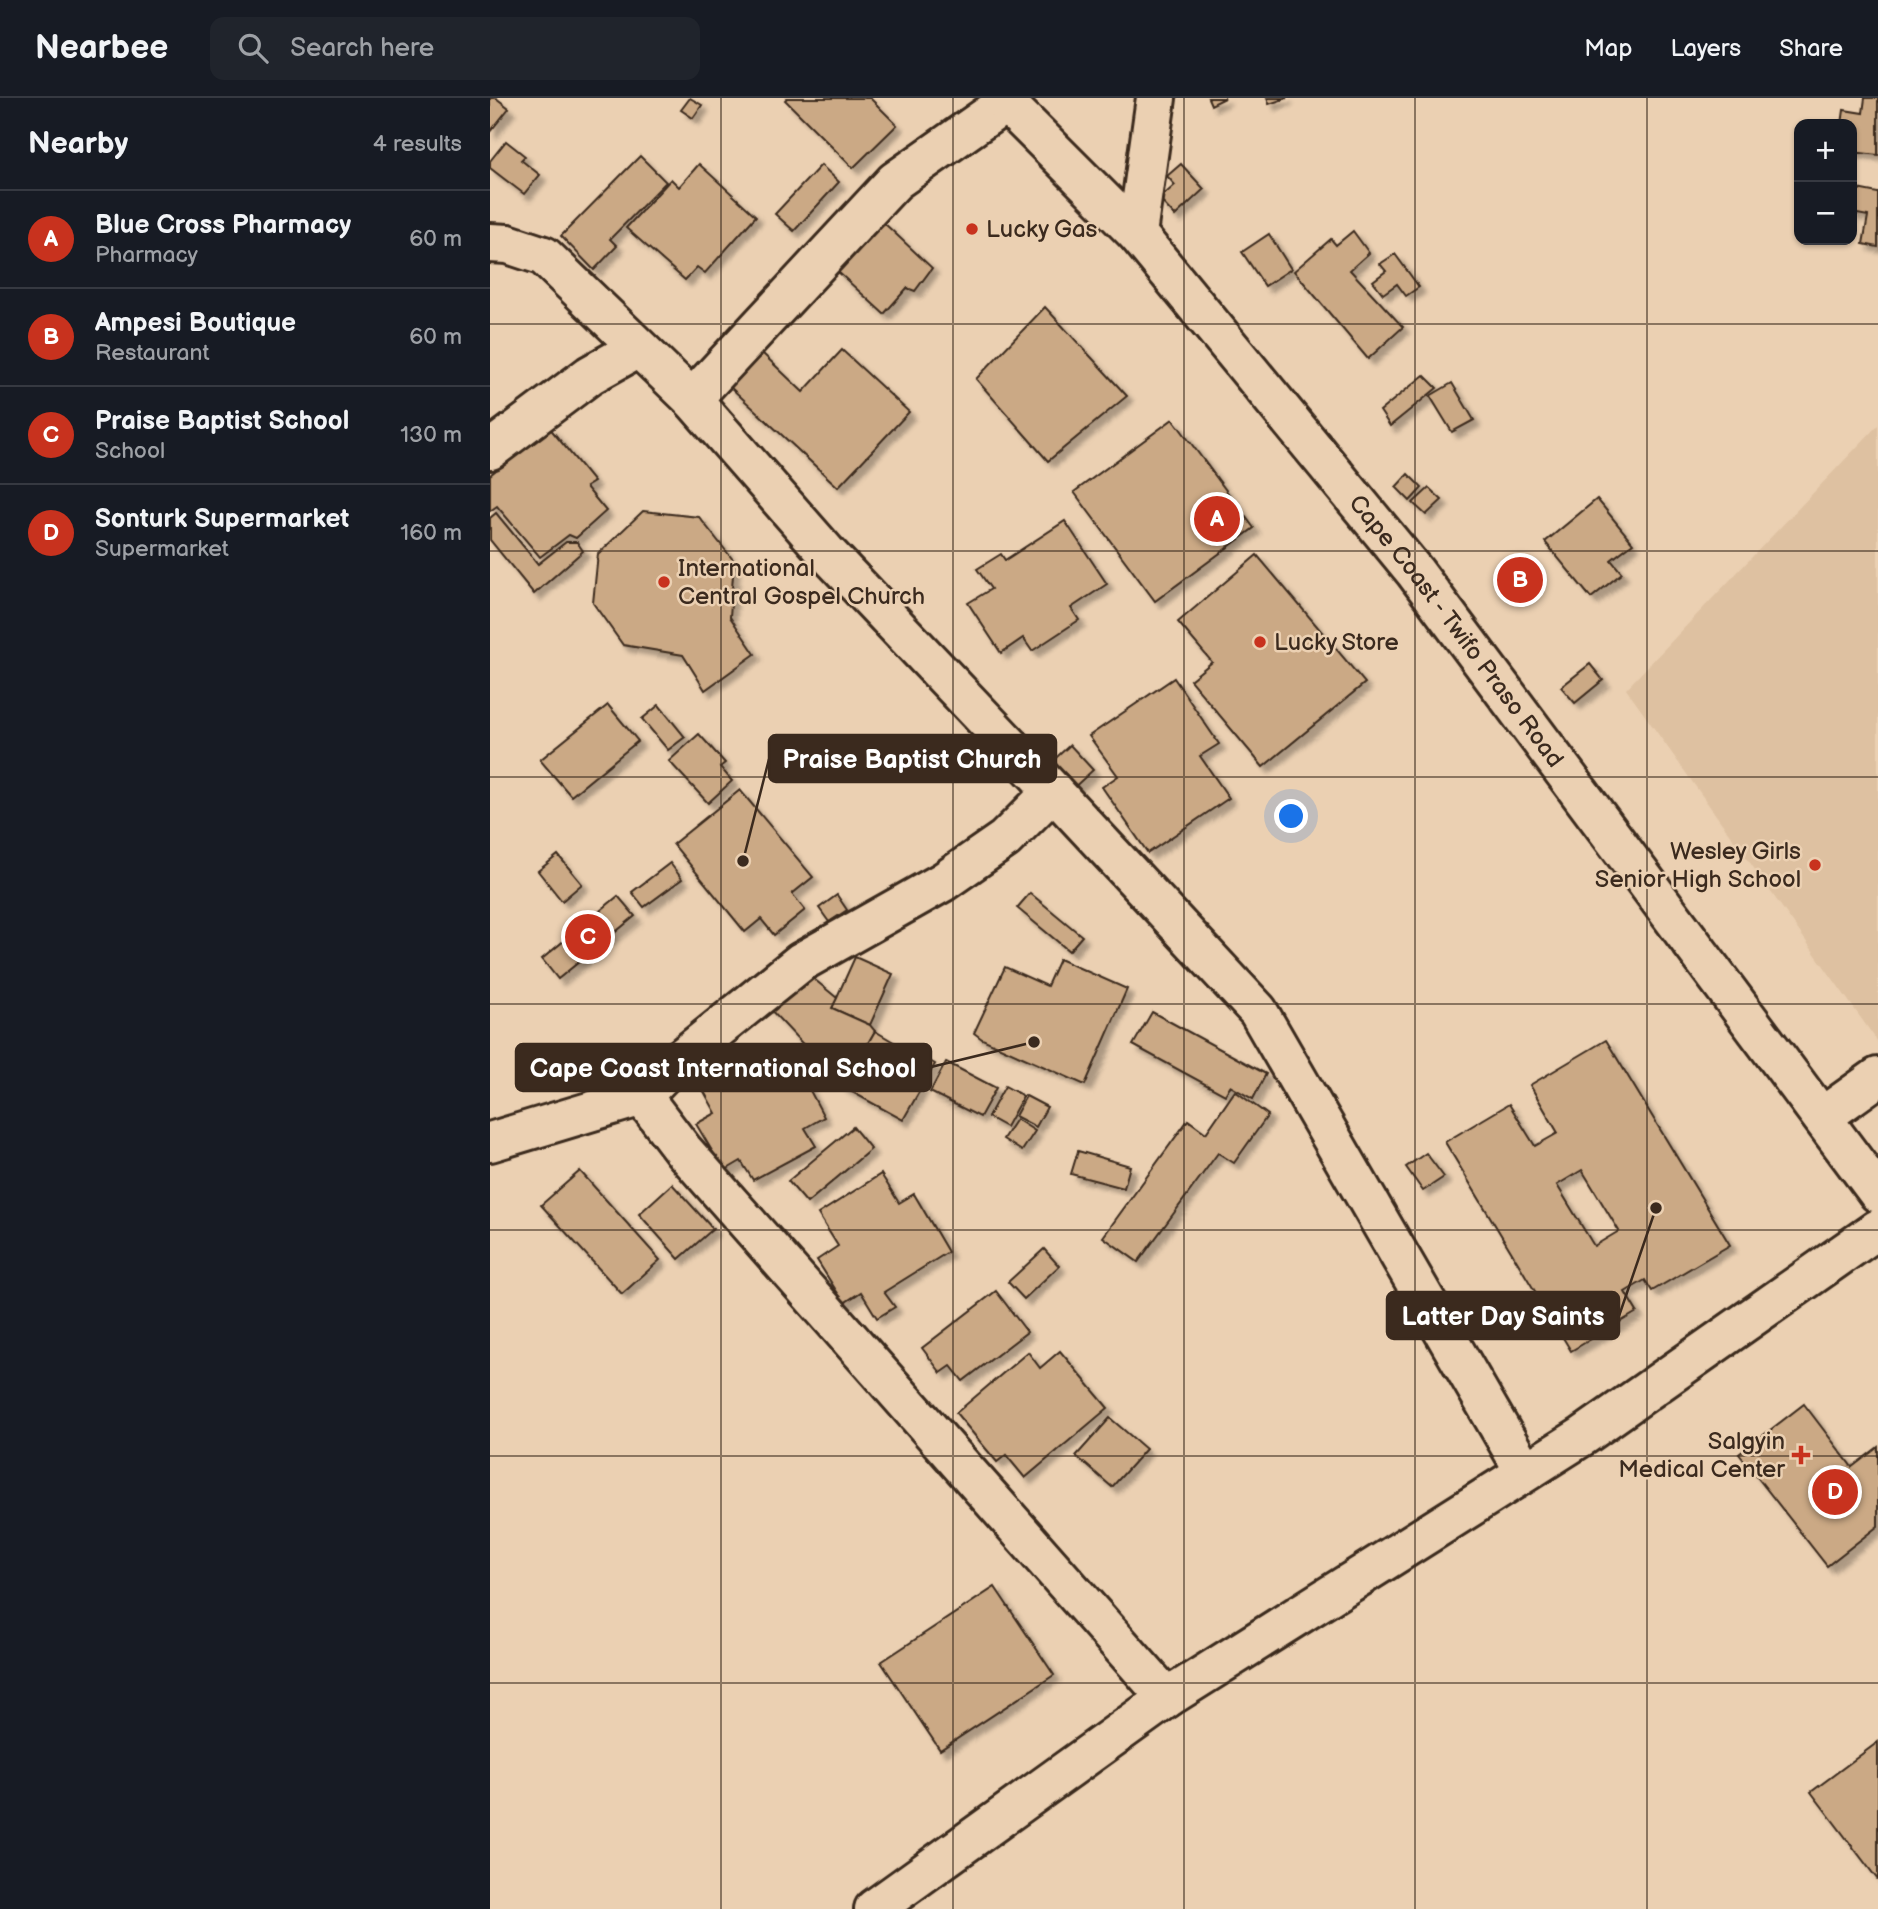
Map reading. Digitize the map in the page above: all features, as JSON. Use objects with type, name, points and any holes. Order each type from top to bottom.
[{"type":"street","points":[[1137,234],[1156,98]]},
{"type":"street","points":[[692,399],[895,181],[1003,101]]},
{"type":"street","name":"Cape Coast - Twifo Praso Road","points":[[1003,101],[1137,234],[1415,572],[1878,1193]]},
{"type":"street","points":[[490,243],[508,244],[544,256],[692,399],[826,552],[1258,1012],[1525,1472]]},
{"type":"street","points":[[490,450],[499,440],[590,375],[638,348]]},
{"type":"street","points":[[490,1142],[642,1096],[668,1069],[801,962],[943,882],[1005,839],[1053,791]]},
{"type":"street","points":[[1822,1117],[1878,1077]]},
{"type":"street","points":[[642,1096],[683,1150],[1167,1698]]},
{"type":"street","points":[[895,1903],[1167,1698],[1583,1436],[1878,1229]]},
{"type":"shaded area","name":"Wesley Girls Senior High School","points":[[1878,425],[1878,1042],[1626,689]]},
{"type":"building","points":[[490,98],[496,98],[509,108],[490,132]]},
{"type":"building","points":[[690,98],[702,105],[693,118],[681,110]]},
{"type":"building","points":[[870,98],[897,125],[853,168],[785,100]]},
{"type":"building","points":[[1208,98],[1225,98],[1211,105]]},
{"type":"building","points":[[1267,98],[1287,98],[1269,104]]},
{"type":"building","points":[[1865,98],[1878,98],[1878,155],[1857,153],[1857,119],[1843,119],[1844,110],[1863,113]]},
{"type":"building","points":[[506,141],[525,156],[521,160],[540,175],[524,194],[490,168],[490,161]]},
{"type":"building","points":[[640,156],[666,182],[610,239],[617,246],[594,270],[561,236]]},
{"type":"building","points":[[699,164],[756,216],[705,273],[697,267],[685,280],[626,228],[671,179],[679,187]]},
{"type":"building","points":[[1181,164],[1204,189],[1175,216],[1159,199],[1175,185],[1167,176]]},
{"type":"building","points":[[821,165],[839,182],[794,231],[775,214]]},
{"type":"building","points":[[1857,189],[1878,193],[1878,247],[1863,244],[1868,216],[1857,214]]},
{"type":"building","points":[[883,222],[932,268],[915,291],[907,288],[884,314],[837,271]]},
{"type":"building","points":[[1353,231],[1369,253],[1350,270],[1403,327],[1368,359],[1294,271],[1331,239],[1336,245]]},
{"type":"building","points":[[1269,234],[1291,269],[1265,286],[1242,252]]},
{"type":"building","points":[[1395,254],[1419,287],[1406,296],[1397,284],[1383,294],[1373,281],[1386,271],[1380,264]]},
{"type":"building","points":[[1045,307],[1127,396],[1048,461],[976,379]]},
{"type":"building","points":[[842,350],[909,412],[838,487],[729,386],[761,352],[803,392]]},
{"type":"building","points":[[1424,375],[1437,388],[1390,426],[1380,411]]},
{"type":"building","points":[[1452,383],[1474,420],[1452,432],[1430,396]]},
{"type":"building","points":[[1173,419],[1254,528],[1155,601],[1074,492]]},
{"type":"building","points":[[549,427],[594,482],[586,487],[606,511],[576,538],[569,535],[540,557],[497,506],[490,511],[490,475]]},
{"type":"building","points":[[1408,474],[1422,488],[1410,501],[1396,487]]},
{"type":"building","points":[[1429,488],[1442,500],[1426,515],[1413,503]]},
{"type":"building","points":[[1597,499],[1633,543],[1611,560],[1622,573],[1591,598],[1545,542]]},
{"type":"building","name":"International Central Gospel Church","points":[[643,511],[699,517],[734,561],[730,617],[755,654],[705,690],[683,655],[623,645],[593,603],[598,554]]},
{"type":"building","points":[[496,513],[538,564],[566,542],[577,542],[583,551],[534,594],[490,540],[490,518]]},
{"type":"building","points":[[1065,521],[1107,584],[1071,608],[1079,620],[1032,651],[1023,638],[1001,653],[968,603],[991,589],[977,569],[1001,554],[1005,560]]},
{"type":"building","points":[[1257,555],[1365,683],[1263,767],[1190,680],[1212,662],[1178,622]]},
{"type":"building","points":[[1590,664],[1603,680],[1575,703],[1561,687]]},
{"type":"building","points":[[1174,678],[1219,744],[1200,756],[1229,798],[1148,853],[1102,787],[1118,776],[1089,736]]},
{"type":"building","points":[[608,705],[638,741],[571,796],[540,760]]},
{"type":"building","points":[[659,705],[685,737],[668,750],[642,719]]},
{"type":"building","points":[[699,734],[725,763],[720,767],[732,781],[708,803],[669,761]]},
{"type":"building","points":[[1070,745],[1093,770],[1071,790],[1048,765]]},
{"type":"building","points":[[740,790],[813,877],[792,894],[805,910],[774,935],[761,919],[745,932],[673,844]]},
{"type":"building","points":[[558,855],[582,884],[562,901],[538,871]]},
{"type":"building","points":[[670,863],[682,879],[644,907],[632,892]]},
{"type":"building","points":[[1030,893],[1082,936],[1069,951],[1017,908]]},
{"type":"building","points":[[837,895],[847,910],[829,922],[819,908]]},
{"type":"building","points":[[618,896],[635,916],[558,979],[542,959]]},
{"type":"building","points":[[855,957],[893,974],[870,1025],[832,1008]]},
{"type":"building","points":[[1059,959],[1127,989],[1085,1085],[974,1033],[1005,967],[1047,986]]},
{"type":"building","points":[[803,970],[837,998],[832,1008],[870,1025],[875,1031],[843,1087],[768,1007]]},
{"type":"building","points":[[1152,1012],[1266,1074],[1253,1099],[1230,1086],[1225,1095],[1133,1045]]},
{"type":"building","points":[[875,1031],[907,1050],[901,1062],[914,1068],[921,1056],[935,1064],[903,1120],[843,1087]]},
{"type":"building","points":[[1606,1040],[1730,1245],[1652,1291],[1645,1280],[1625,1292],[1637,1312],[1571,1351],[1445,1142],[1509,1104],[1535,1146],[1558,1133],[1530,1085]],"holes":[[[1582,1170],[1619,1231],[1594,1246],[1557,1185]]]},
{"type":"building","points":[[761,1048],[776,1073],[795,1062],[824,1117],[805,1128],[816,1146],[753,1180],[741,1161],[724,1171],[696,1124],[716,1113],[702,1088],[734,1070],[731,1065]]},
{"type":"building","points":[[946,1062],[996,1088],[980,1117],[930,1092]]},
{"type":"building","points":[[1005,1086],[1023,1096],[1006,1127],[988,1117]]},
{"type":"building","points":[[1235,1091],[1268,1115],[1234,1163],[1218,1153],[1138,1262],[1103,1237],[1188,1120],[1206,1133]]},
{"type":"building","points":[[1026,1096],[1047,1107],[1036,1127],[1015,1116]]},
{"type":"building","points":[[1016,1119],[1035,1131],[1022,1151],[1003,1139]]},
{"type":"building","points":[[853,1127],[871,1149],[807,1203],[788,1181]]},
{"type":"building","points":[[1078,1151],[1130,1166],[1124,1188],[1071,1174]]},
{"type":"building","points":[[1426,1153],[1444,1177],[1423,1191],[1406,1167]]},
{"type":"building","points":[[580,1171],[660,1260],[622,1294],[541,1205]]},
{"type":"building","points":[[881,1174],[899,1203],[914,1194],[948,1252],[884,1292],[895,1307],[877,1318],[861,1292],[844,1303],[817,1260],[838,1246],[818,1214]]},
{"type":"building","points":[[672,1184],[713,1229],[679,1259],[639,1214]]},
{"type":"building","points":[[1044,1249],[1059,1266],[1024,1299],[1008,1282]]},
{"type":"building","points":[[996,1291],[1027,1332],[963,1381],[951,1366],[941,1373],[922,1348]]},
{"type":"building","points":[[1060,1351],[1108,1408],[1025,1478],[1006,1455],[997,1462],[956,1413],[1028,1352],[1040,1368]]},
{"type":"building","points":[[1804,1404],[1852,1467],[1878,1447],[1878,1526],[1827,1566],[1739,1454]]},
{"type":"building","points":[[1110,1418],[1146,1449],[1112,1487],[1076,1456]]},
{"type":"building","points":[[995,1587],[1054,1675],[940,1750],[881,1662]]},
{"type":"building","points":[[1878,1742],[1878,1880],[1811,1792]]},
{"type":"place","name":"Lucky Gas","points":[[972,229]]},
{"type":"place","name":"Blue Cross Pharmacy","points":[[1217,519]]},
{"type":"place","name":"Ampesi Boutique","points":[[1520,580]]},
{"type":"place","name":"International Central Gospel Church","points":[[664,582]]},
{"type":"place","name":"Lucky Store","points":[[1260,642]]},
{"type":"place","name":"Praise Baptist Church","points":[[743,861]]},
{"type":"place","name":"Wesley Girls Senior High School","points":[[1815,865]]},
{"type":"place","name":"Praise Baptist School","points":[[588,937]]},
{"type":"place","name":"Cape Coast International School","points":[[1034,1042]]},
{"type":"place","name":"Latter Day Saints","points":[[1656,1208]]},
{"type":"place","name":"Salgyin Medical Center","points":[[1801,1455]]},
{"type":"place","name":"Sonturk Supermarket","points":[[1835,1492]]}]
